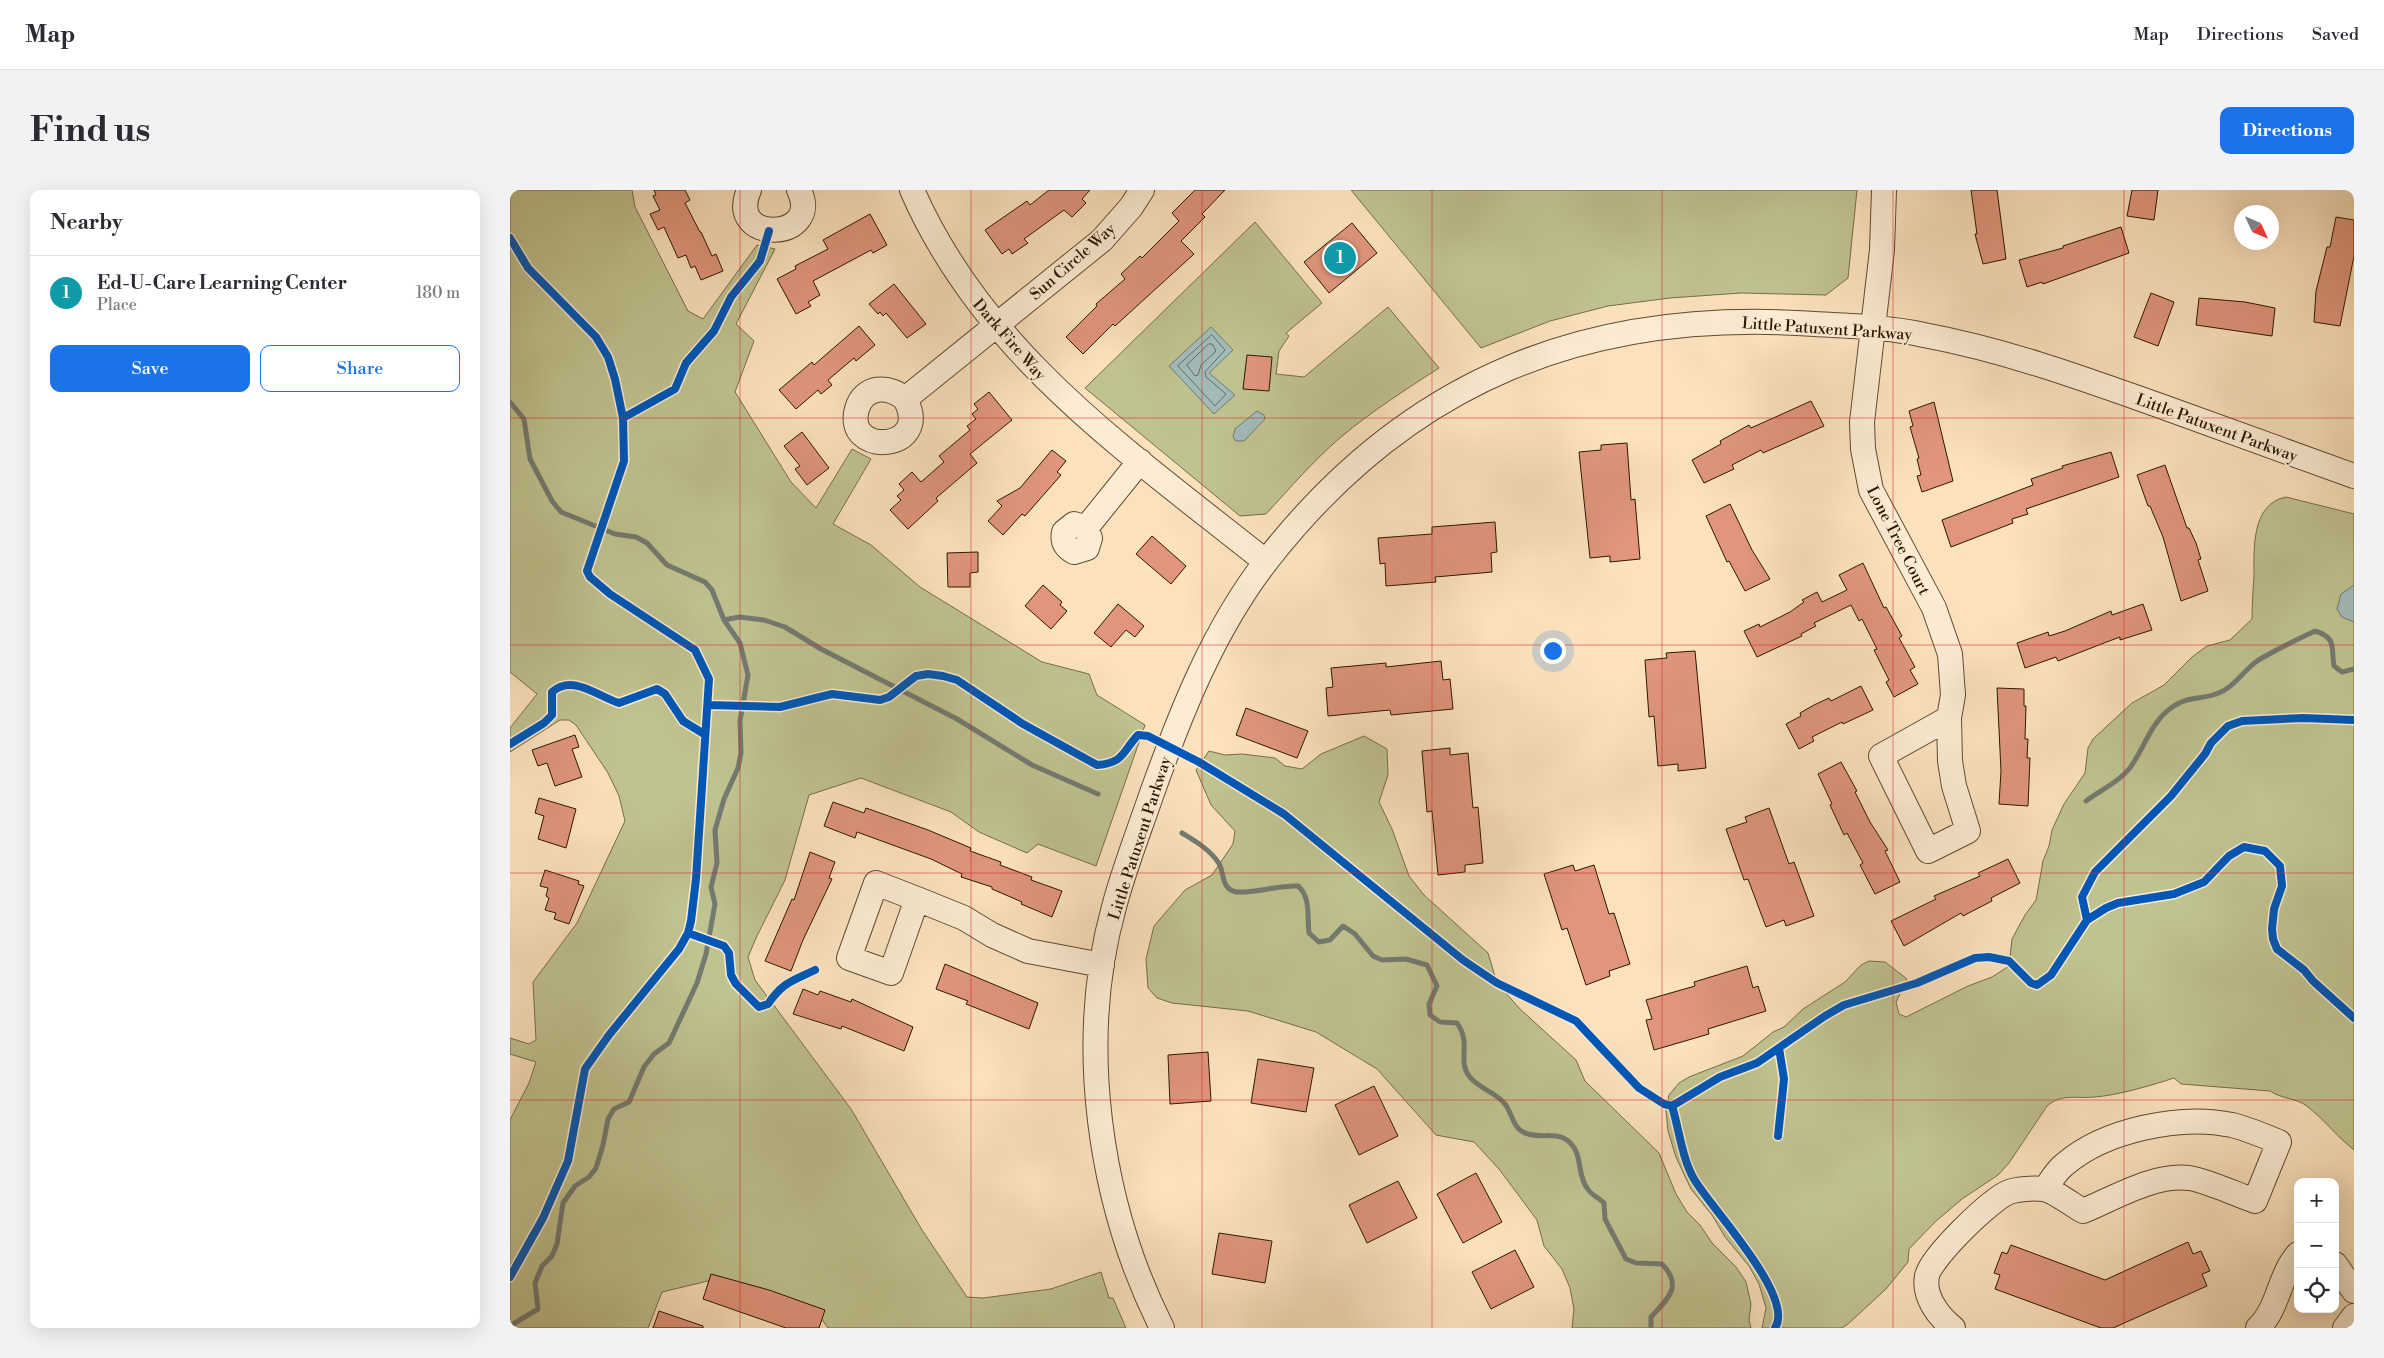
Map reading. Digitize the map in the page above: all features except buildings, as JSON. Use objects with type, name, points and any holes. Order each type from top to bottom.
[{"type":"street","points":[[749,190],[746,206],[747,213],[759,227],[769,231],[780,231],[795,222],[800,213],[802,191]]},
{"type":"street","name":"Dark Fire Way","points":[[912,190],[930,229],[950,262],[995,326],[1057,391],[1140,461],[1266,562]]},
{"type":"street","name":"Sun Circle Way","points":[[905,399],[1102,240],[1131,207],[1142,190]]},
{"type":"street","name":"Lone Tree Court","points":[[1884,190],[1882,250],[1862,422],[1865,470],[1871,490],[1941,626],[1953,673],[1954,695],[1950,718],[1950,761],[1954,786],[1968,831],[1928,851],[1881,756],[1950,718]]},
{"type":"street","name":"Little Patuxent Parkway","points":[[1162,1328],[1125,1240],[1113,1198],[1105,1155],[1096,1064],[1102,965],[1116,901],[1137,836],[1188,699],[1234,611],[1266,562],[1307,514],[1354,467],[1388,438],[1425,411],[1482,379],[1527,359],[1617,334],[1694,324],[1791,322],[1918,333],[2025,360],[2354,476]]},
{"type":"street","points":[[1086,528],[1140,461]]},
{"type":"street","points":[[917,899],[964,918],[1011,945],[1046,955],[1102,965]]},
{"type":"street","points":[[1953,1328],[1939,1314],[1928,1292],[1927,1276],[1932,1263],[1999,1197],[2010,1192],[2045,1189],[2083,1212],[2150,1183],[2170,1178],[2190,1178],[2254,1201],[2279,1142],[2232,1126],[2201,1122],[2162,1124],[2124,1133],[2091,1147],[2063,1165],[2045,1189]]},
{"type":"street","points":[[2258,1328],[2271,1311],[2294,1260]]},
{"type":"street","points":[[2338,1268],[2354,1291]]},
{"type":"street","points":[[2345,1328],[2354,1316]]},
{"type":"green space","points":[[510,190],[632,190],[635,207],[688,311],[703,319],[757,245],[775,249],[736,324],[754,341],[735,392],[791,482],[816,508],[852,449],[871,459],[833,524],[871,545],[920,587],[1042,662],[1089,674],[1097,695],[1145,725],[1096,866],[1038,844],[1027,853],[979,832],[951,812],[861,778],[809,795],[785,880],[748,957],[755,980],[851,1109],[922,1230],[967,1297],[983,1298],[1051,1289],[1101,1272],[1109,1298],[1113,1298],[1126,1328],[828,1328],[816,1311],[716,1279],[662,1292],[648,1328],[510,1328],[510,1120],[529,1083],[536,1062],[510,1054],[510,1038],[529,1044],[536,1040],[533,982],[577,923],[625,821],[619,796],[608,773],[576,725],[569,720],[560,720],[510,752],[510,728],[537,694],[510,672]]},
{"type":"green space","points":[[1351,190],[1857,190],[1848,278],[1826,295],[1741,293],[1670,298],[1608,306],[1550,321],[1481,348]]},
{"type":"green space","points":[[1255,222],[1322,303],[1286,333],[1289,336],[1279,351],[1276,374],[1304,377],[1388,307],[1439,368],[1341,437],[1266,514],[1240,516],[1085,388]]},
{"type":"green space","points":[[2286,497],[2354,514],[2354,1150],[2307,1106],[2270,1091],[2181,1084],[2174,1078],[2112,1095],[2058,1099],[2047,1106],[2009,1163],[1998,1175],[1962,1199],[1935,1222],[1909,1249],[1908,1262],[1886,1289],[1848,1324],[1842,1328],[1762,1328],[1766,1308],[1759,1284],[1749,1266],[1725,1237],[1712,1215],[1691,1189],[1676,1157],[1668,1131],[1666,1110],[1669,1095],[1679,1083],[1689,1077],[1743,1056],[1773,1032],[1784,1027],[1803,1009],[1845,982],[1861,965],[1869,961],[1885,962],[1907,979],[1896,1002],[1899,1014],[1906,1017],[1968,986],[1992,977],[2009,966],[2012,939],[2025,915],[2036,900],[2043,861],[2049,846],[2052,830],[2064,804],[2085,773],[2088,748],[2093,739],[2132,703],[2164,685],[2192,657],[2207,646],[2230,640],[2252,619],[2254,553],[2260,518],[2266,508],[2275,501]]},
{"type":"green space","points":[[1364,736],[1387,749],[1388,775],[1379,802],[1392,829],[1409,876],[1424,895],[1488,953],[1497,983],[1520,1009],[1576,1060],[1585,1081],[1659,1153],[1676,1194],[1687,1212],[1700,1225],[1712,1243],[1736,1267],[1746,1282],[1751,1304],[1749,1320],[1751,1328],[1572,1328],[1574,1309],[1570,1288],[1562,1269],[1544,1246],[1537,1220],[1499,1169],[1474,1142],[1436,1135],[1377,1069],[1316,1032],[1248,1011],[1172,1003],[1157,998],[1148,988],[1146,959],[1154,926],[1185,890],[1212,875],[1233,844],[1235,831],[1211,805],[1196,770],[1209,751],[1225,755],[1242,754],[1275,758],[1285,766],[1302,769],[1321,754]]},
{"type":"water","points":[[1211,327],[1233,350],[1209,373],[1235,395],[1214,414],[1169,366]]},
{"type":"water","points":[[1257,411],[1264,415],[1265,419],[1244,441],[1236,441],[1233,437],[1235,429]]},
{"type":"water","points":[[2354,585],[2354,622],[2342,617],[2337,609],[2341,594]]},
{"type":"waterway","points":[[510,402],[524,419],[530,459],[552,501],[561,512],[615,534],[636,537],[647,543],[667,565],[705,582],[712,590],[724,620],[740,643],[748,675],[740,721],[741,753],[738,768],[724,799],[715,830],[717,863],[711,887],[715,904],[706,954],[697,983],[669,1043],[654,1054],[644,1067],[629,1102],[614,1109],[608,1119],[596,1168],[589,1177],[575,1186],[563,1203],[557,1244],[552,1256],[542,1266],[535,1283],[538,1309],[510,1326]]},
{"type":"waterway","points":[[724,620],[739,617],[764,620],[785,627],[821,649],[957,719],[1032,765],[1098,794]]},
{"type":"waterway","points":[[2086,801],[2125,774],[2155,725],[2166,712],[2179,703],[2222,692],[2257,661],[2315,631],[2330,640],[2334,666],[2342,672],[2354,669]]},
{"type":"waterway","points":[[1182,833],[1214,857],[1220,866],[1225,884],[1232,891],[1245,892],[1298,886],[1307,901],[1309,933],[1319,942],[1330,940],[1343,926],[1355,934],[1373,956],[1382,960],[1406,959],[1427,965],[1437,986],[1429,1004],[1430,1015],[1440,1022],[1457,1023],[1464,1038],[1464,1064],[1469,1076],[1501,1100],[1517,1127],[1523,1132],[1534,1135],[1557,1136],[1567,1140],[1576,1151],[1582,1176],[1588,1190],[1604,1203],[1605,1219],[1626,1259],[1636,1263],[1662,1264],[1668,1272],[1672,1279],[1671,1292],[1651,1317],[1651,1328]]},
{"type":"cycle path","points":[[623,418],[675,389],[686,363],[714,331],[731,297],[760,261],[769,231]]},
{"type":"cycle path","points":[[510,238],[528,268],[596,337],[608,357],[615,379],[623,418],[624,461],[587,571],[590,577],[610,594],[695,650],[709,679],[696,879],[688,933],[679,949],[609,1035],[585,1069],[568,1161],[543,1218],[510,1277]]},
{"type":"cycle path","points":[[708,705],[780,707],[832,694],[880,700],[889,697],[916,676],[928,674],[957,680],[1023,724],[1097,765],[1106,764],[1118,759],[1138,735],[1148,736],[1199,762],[1284,814],[1463,960],[1497,983],[1576,1021],[1639,1088],[1664,1104],[1672,1106],[1720,1077],[1757,1063],[1844,1005],[1917,983],[1975,958],[1989,957],[2009,961],[2031,983],[2037,985],[2051,975],[2087,920],[2118,903],[2174,894],[2204,882],[2229,856],[2244,847],[2265,851],[2280,866],[2282,886],[2274,909],[2272,929],[2277,949],[2304,970],[2313,981],[2354,1018]]},
{"type":"cycle path","points":[[510,744],[544,723],[552,715],[552,692],[568,685],[585,688],[619,703],[657,689],[665,694],[683,721],[704,734]]},
{"type":"cycle path","points":[[2087,920],[2082,897],[2095,872],[2171,796],[2205,754],[2211,743],[2228,726],[2242,721],[2303,718],[2354,720]]},
{"type":"cycle path","points":[[688,933],[724,946],[729,953],[731,975],[736,984],[759,1007],[768,1004],[783,986],[815,970]]},
{"type":"cycle path","points":[[1778,1136],[1784,1079],[1779,1048]]},
{"type":"cycle path","points":[[1672,1106],[1684,1153],[1694,1179],[1748,1252],[1763,1275],[1773,1296],[1778,1314],[1775,1328]]},
{"type":"place","name":"Ed-U-Care Learning Center","points":[[1340,258]]}]
